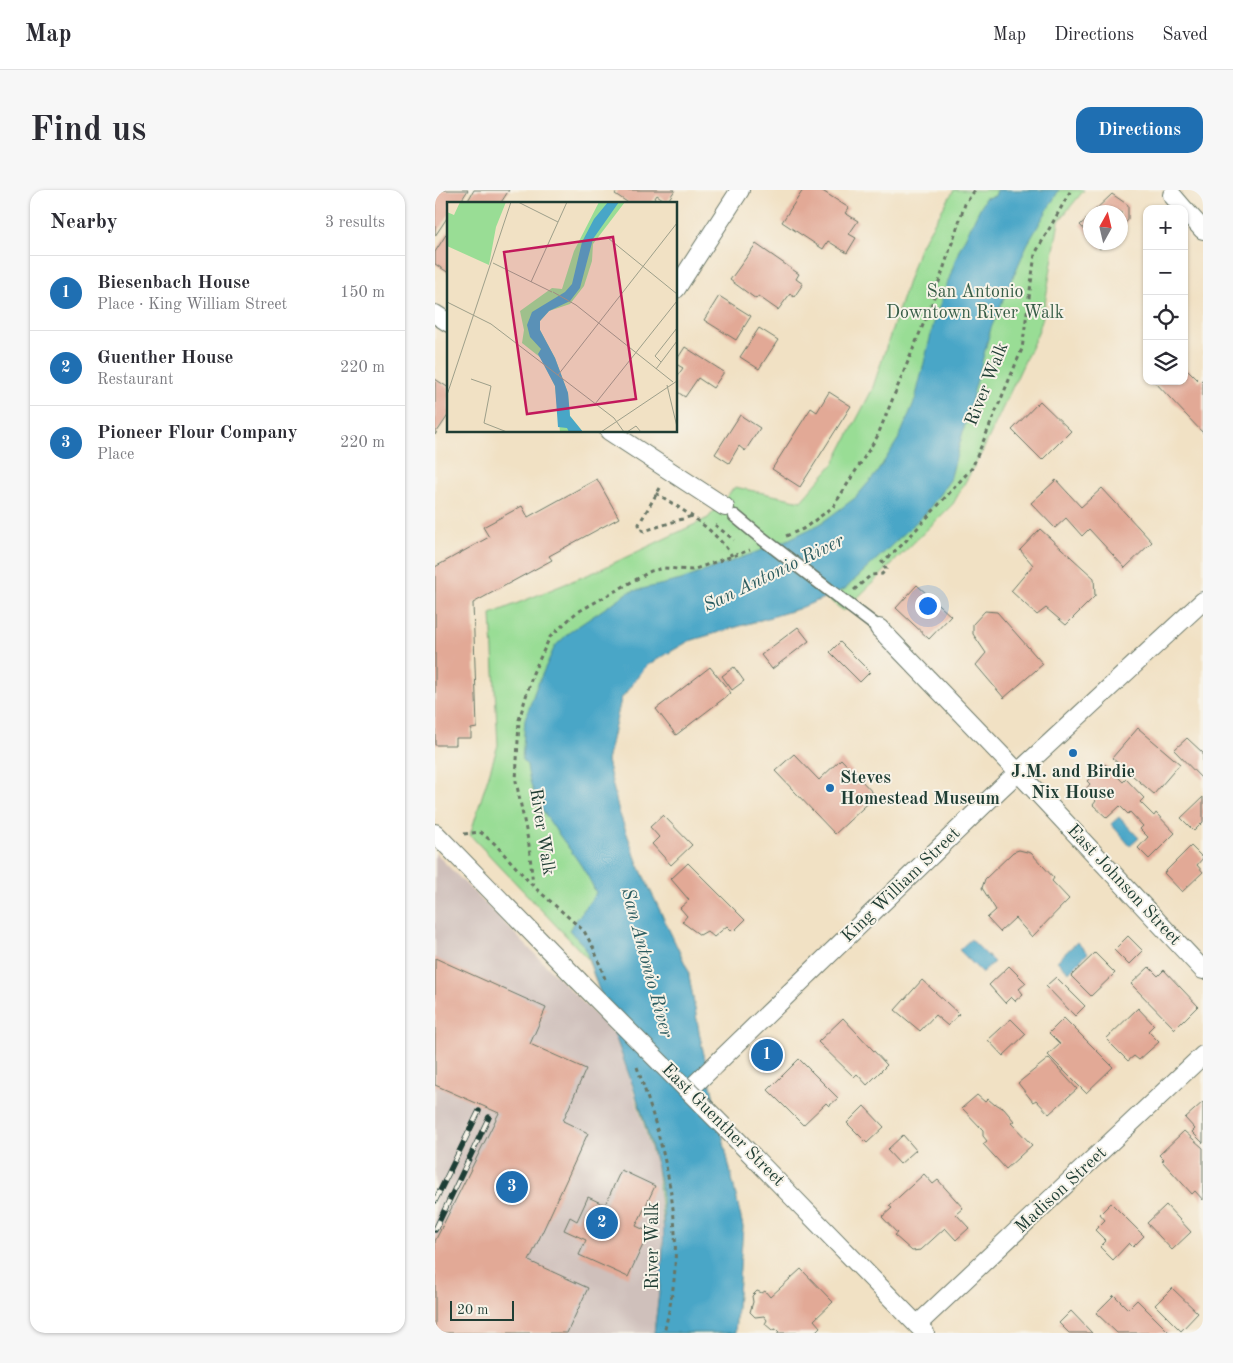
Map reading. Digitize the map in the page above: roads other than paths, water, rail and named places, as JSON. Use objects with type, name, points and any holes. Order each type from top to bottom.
[{"type":"street","points":[[677,287],[740,190]]},
{"type":"street","points":[[1171,195],[1180,205]]},
{"type":"street","points":[[1188,213],[1203,230]]},
{"type":"street","points":[[435,314],[447,322]]},
{"type":"street","points":[[611,432],[730,512],[879,628]]},
{"type":"street","name":"King William Street","points":[[689,1091],[1018,773],[1203,601]]},
{"type":"street","name":"East Johnson Street","points":[[879,628],[1203,970]]},
{"type":"street","name":"East Guenther Street","points":[[440,838],[921,1329]]},
{"type":"street","name":"Madison Street","points":[[921,1329],[1203,1055]]},
{"type":"water","name":"San Antonio Downtown River Walk","points":[[997,190],[1059,190],[1027,245],[991,328],[950,480],[926,513],[845,589],[798,609],[689,641],[646,666],[621,699],[607,761],[619,812],[638,864],[688,970],[700,1037],[743,1227],[735,1333],[654,1333],[664,1229],[661,1187],[657,1167],[641,1111],[585,947],[569,930],[596,893],[588,876],[537,800],[527,765],[522,760],[525,719],[536,688],[555,646],[571,631],[629,592],[681,580],[781,543],[820,524],[855,498],[876,474],[899,438],[915,400],[934,322],[959,250],[985,198],[995,196]]},
{"type":"water","points":[[1119,817],[1139,838],[1130,846],[1111,824]]},
{"type":"water","points":[[971,939],[994,962],[982,973],[959,950]]},
{"type":"water","points":[[1077,942],[1088,953],[1069,972],[1057,961]]},
{"type":"railway","points":[[435,1201],[479,1111]]},
{"type":"railway","points":[[435,1230],[489,1117]]},
{"type":"place","name":"J.M. and Birdie Nix House","points":[[1073,753]]},
{"type":"place","name":"Steves Homestead Museum","points":[[830,788]]},
{"type":"place","name":"Biesenbach House","points":[[767,1055]]},
{"type":"place","name":"Pioneer Flour Company","points":[[512,1187]]},
{"type":"place","name":"Guenther House","points":[[602,1223]]},
{"type":"water label","name":"San Antonio River","points":[[774,574]]},
{"type":"water label","name":"San Antonio River","points":[[646,963]]}]
